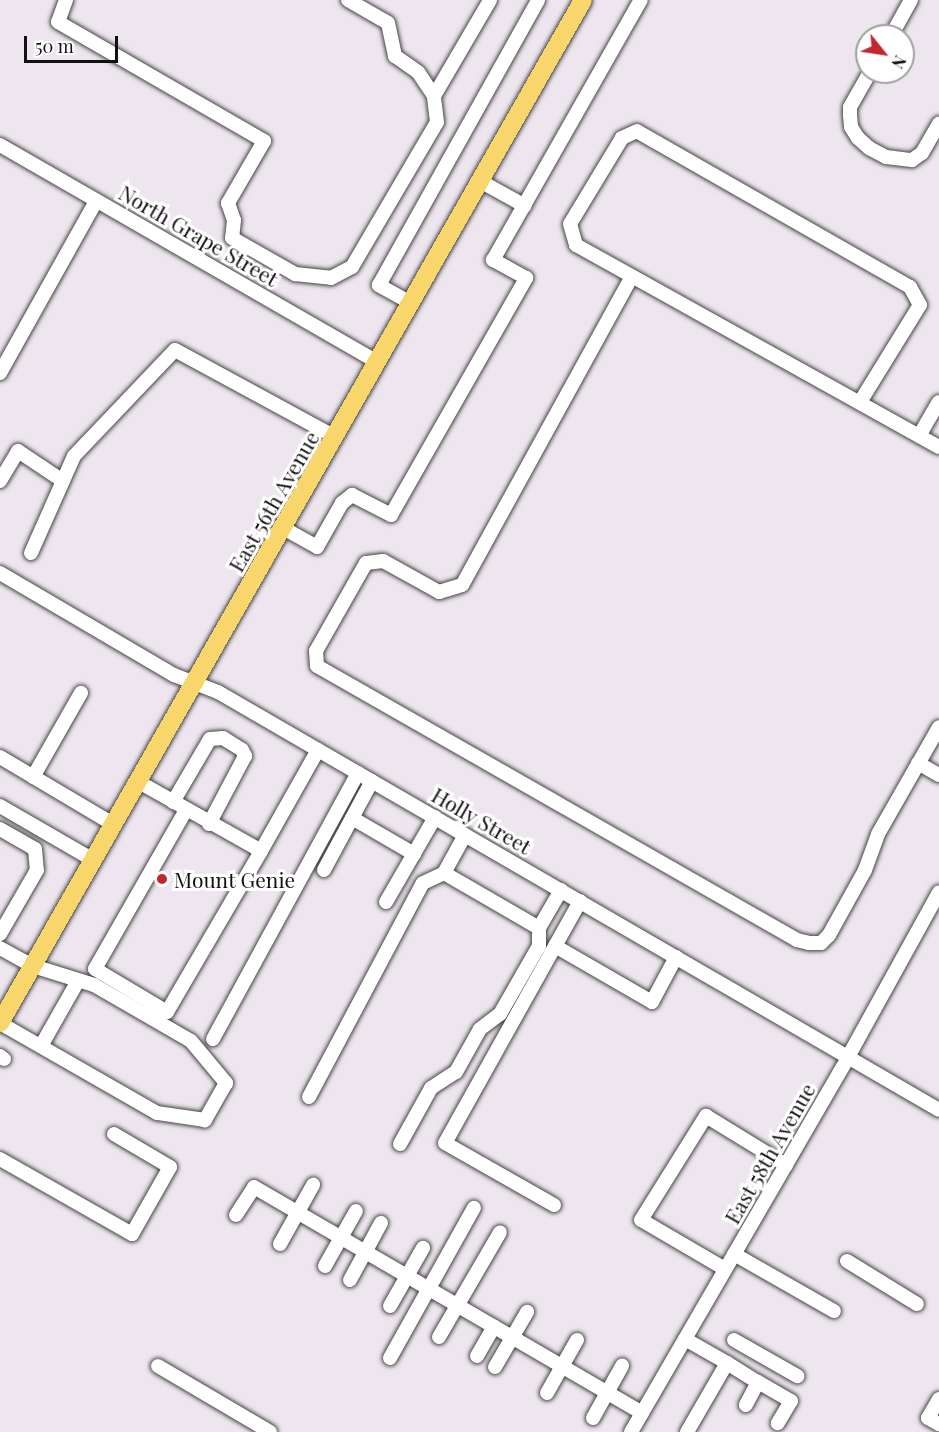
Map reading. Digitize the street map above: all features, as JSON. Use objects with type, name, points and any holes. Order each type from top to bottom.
[{"type":"main road","name":"East 56th Avenue","points":[[0,1023],[583,0]]},
{"type":"street","points":[[66,0],[58,22],[264,141],[228,203],[234,220],[232,238],[295,274],[331,278],[352,267],[438,122],[434,96],[418,72],[395,56],[388,23],[348,0]]},
{"type":"street","points":[[434,96],[490,0]]},
{"type":"street","points":[[411,303],[378,285],[538,0]]},
{"type":"street","points":[[283,528],[317,547],[342,503],[352,495],[391,515],[526,278],[493,260],[641,0]]},
{"type":"street","points":[[898,24],[911,0]]},
{"type":"street","points":[[863,84],[850,107],[851,127],[858,138],[869,148],[886,157],[912,160],[922,153],[939,124]]},
{"type":"street","points":[[860,402],[920,305],[910,287],[637,131],[622,138],[570,224],[576,245],[631,278],[939,447]]},
{"type":"street","name":"North Grape Street","points":[[0,145],[377,362]]},
{"type":"street","points":[[480,181],[525,206]]},
{"type":"street","points":[[0,373],[96,201]]},
{"type":"street","points":[[631,278],[462,585],[439,592],[383,561],[366,563],[316,651],[317,666],[797,940],[809,943],[821,942],[829,935],[865,870],[878,834],[939,727]]},
{"type":"street","points":[[31,553],[74,456],[175,350],[335,437]]},
{"type":"street","points":[[919,436],[939,402]]},
{"type":"street","points":[[0,482],[18,451],[63,481]]},
{"type":"street","name":"Holly Street","points":[[0,573],[174,675],[195,681],[318,750],[939,1110]]},
{"type":"street","points":[[33,777],[81,693]]},
{"type":"street","points":[[173,802],[210,739],[223,738],[243,750],[244,762],[209,824]]},
{"type":"street","points":[[186,810],[95,969],[166,1012],[318,750]]},
{"type":"street","points":[[0,757],[113,824]]},
{"type":"street","points":[[918,763],[939,775]]},
{"type":"street","points":[[213,1039],[358,773]]},
{"type":"street","points":[[137,781],[209,824],[261,851]]},
{"type":"street","points":[[324,870],[372,781]]},
{"type":"street","points":[[0,806],[93,860]]},
{"type":"street","points":[[386,902],[435,817]]},
{"type":"street","points":[[352,818],[414,854]]},
{"type":"street","points":[[0,829],[34,849],[38,870],[0,934]]},
{"type":"street","points":[[309,1097],[423,883],[444,873],[465,835]]},
{"type":"street","points":[[444,873],[539,928]]},
{"type":"street","points":[[400,1144],[431,1088],[456,1072],[480,1029],[500,1014],[539,946],[539,928],[561,890]]},
{"type":"street","name":"East 58th Avenue","points":[[631,1432],[848,1057],[939,892]]},
{"type":"street","points":[[554,1205],[445,1143],[580,901]]},
{"type":"street","points":[[555,946],[652,1002],[676,957]]},
{"type":"street","points":[[0,948],[33,966],[94,985],[190,1041],[226,1083],[205,1120],[157,1113],[0,1023]]},
{"type":"street","points":[[41,1046],[78,981]]},
{"type":"street","points":[[725,1269],[641,1220],[706,1116],[786,1165]]},
{"type":"street","points":[[0,1160],[132,1234],[170,1167],[114,1134]]},
{"type":"street","points":[[280,1244],[313,1185]]},
{"type":"street","points":[[236,1215],[254,1186],[642,1413]]},
{"type":"street","points":[[390,1358],[474,1208]]},
{"type":"street","points":[[325,1266],[356,1211]]},
{"type":"street","points":[[350,1280],[381,1223]]},
{"type":"street","points":[[439,1337],[500,1232]]},
{"type":"street","points":[[390,1306],[423,1248]]},
{"type":"street","points":[[734,1254],[834,1311]]},
{"type":"street","points":[[847,1261],[917,1304]]},
{"type":"street","points":[[495,1367],[527,1312]]},
{"type":"street","points":[[477,1356],[494,1326]]},
{"type":"street","points":[[685,1339],[790,1401],[778,1423]]},
{"type":"street","points":[[547,1393],[577,1340]]},
{"type":"street","points":[[734,1340],[797,1376]]},
{"type":"street","points":[[687,1432],[727,1363]]},
{"type":"street","points":[[158,1366],[270,1432]]},
{"type":"street","points":[[593,1418],[622,1366]]},
{"type":"street","points":[[746,1405],[758,1382]]},
{"type":"street","points":[[939,1399],[928,1418],[939,1424]]},
{"type":"shaded area","points":[[0,0],[939,0],[939,1432],[0,1432]]},
{"type":"place","name":"Mount Genie","points":[[162,879]]}]
